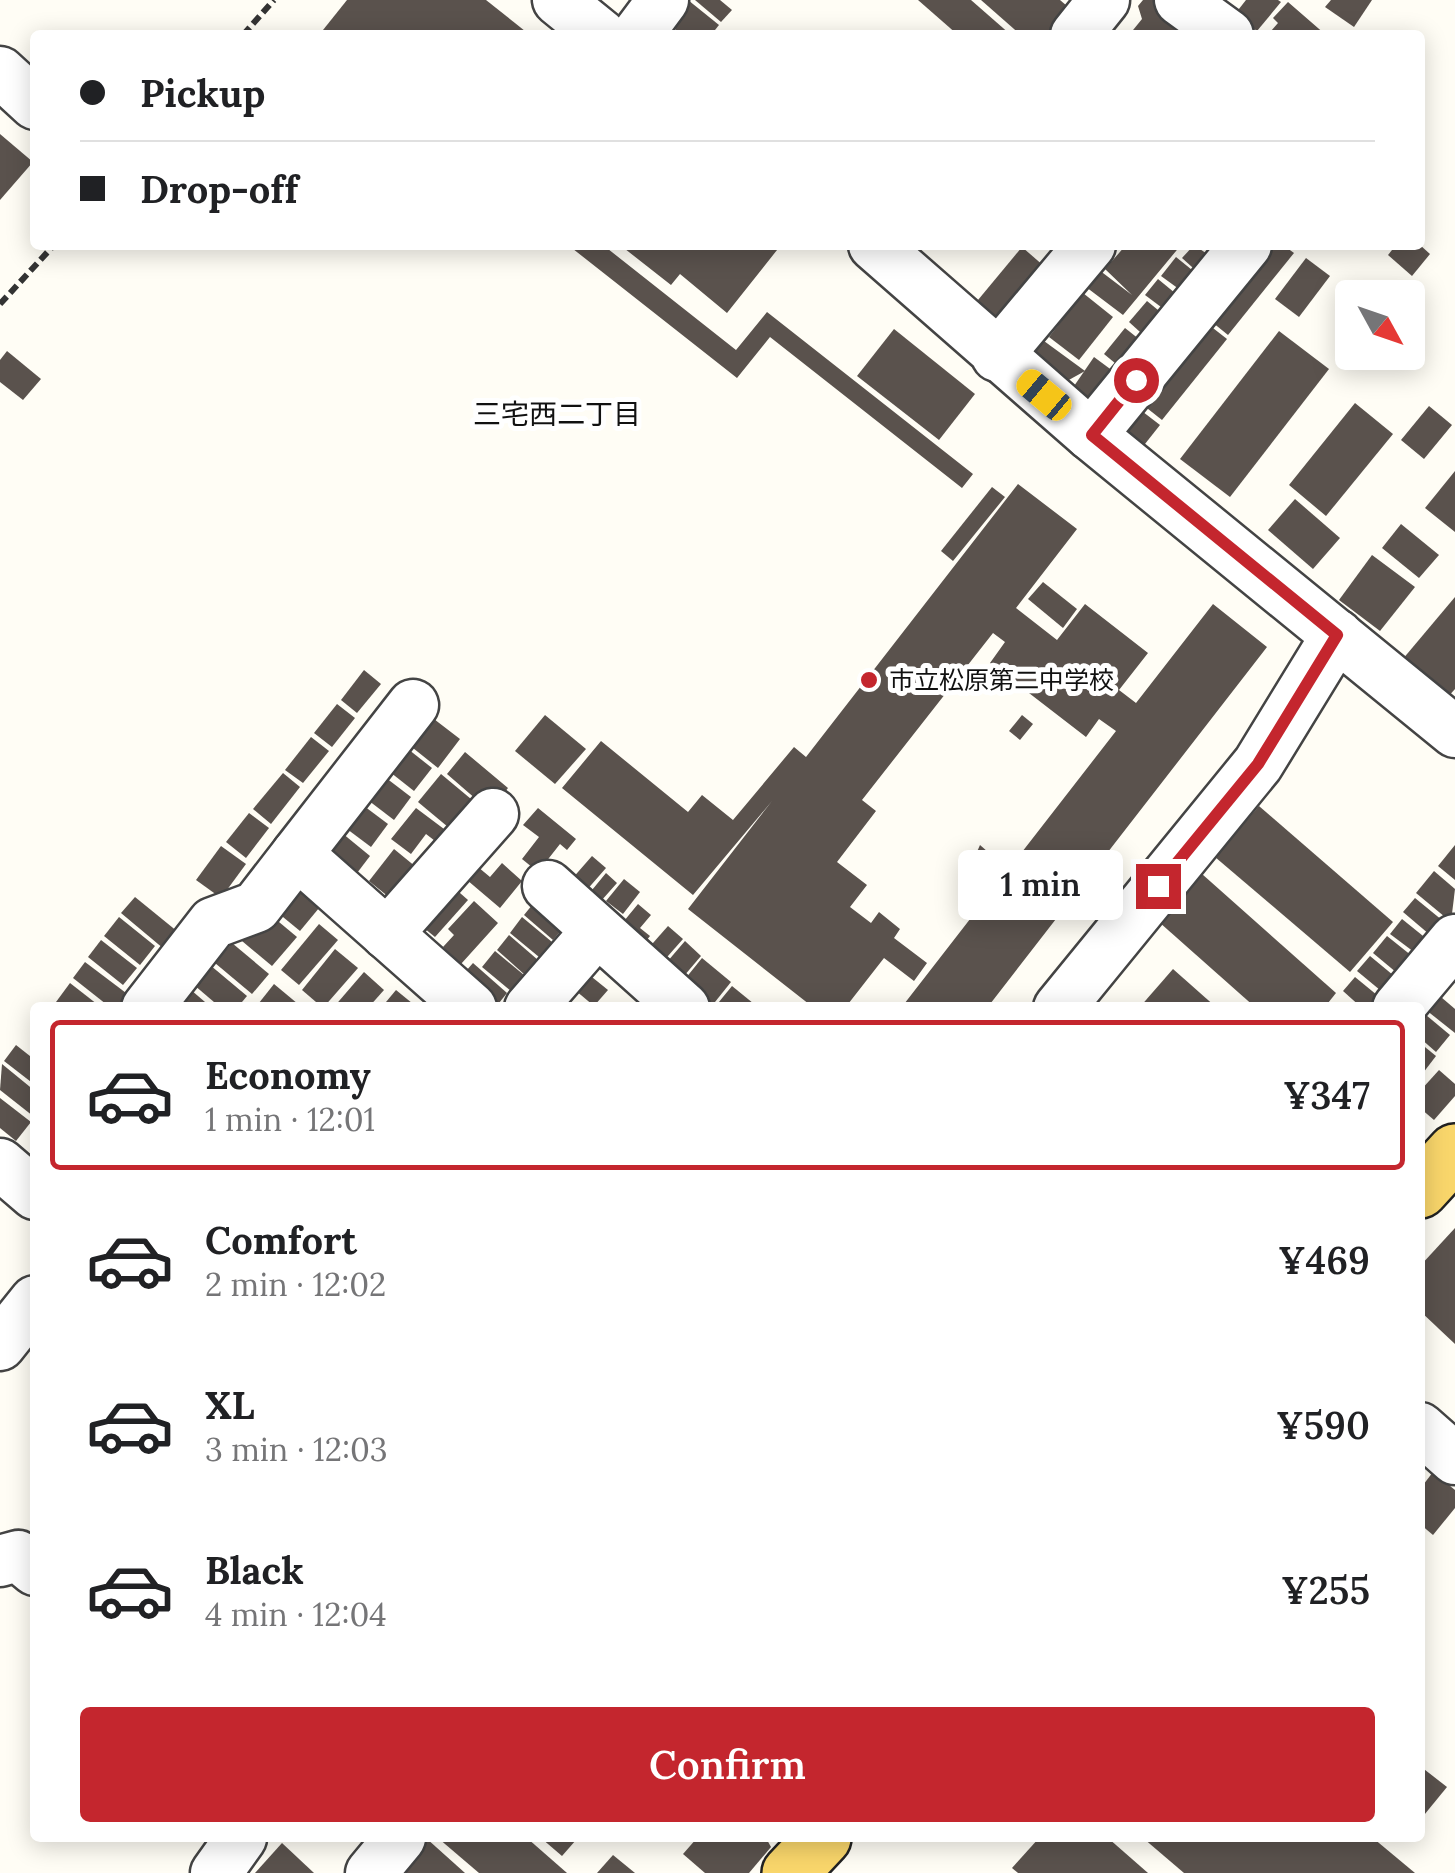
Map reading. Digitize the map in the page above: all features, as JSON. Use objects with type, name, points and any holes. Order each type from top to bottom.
[{"type":"main road","points":[[1425,1185],[1455,1152]]},
{"type":"street","points":[[558,0],[595,30]]},
{"type":"street","points":[[641,30],[663,0]]},
{"type":"street","points":[[1080,30],[1104,0]]},
{"type":"street","points":[[1180,0],[1221,30]]},
{"type":"street","points":[[0,72],[30,99]]},
{"type":"street","points":[[997,356],[1086,250]]},
{"type":"street","points":[[1092,435],[1242,250]]},
{"type":"street","points":[[893,251],[997,356],[1455,732]]},
{"type":"street","points":[[1065,1002],[1258,764],[1337,635]]},
{"type":"street","points":[[152,1002],[213,923],[256,907],[413,705]]},
{"type":"street","points":[[387,934],[493,814]]},
{"type":"street","points":[[297,854],[463,1002]]},
{"type":"street","points":[[548,886],[677,1002]]},
{"type":"street","points":[[535,1002],[597,931]]},
{"type":"street","points":[[1403,1002],[1455,940]]},
{"type":"street","points":[[0,1346],[30,1307]]},
{"type":"street","points":[[1425,1432],[1455,1458]]},
{"type":"street","points":[[0,1561],[18,1556],[30,1566]]},
{"type":"street","points":[[216,1873],[238,1842]]},
{"type":"street","points":[[370,1873],[397,1842]]},
{"type":"path","points":[[247,30],[274,0]]},
{"type":"path","points":[[0,304],[49,250]]},
{"type":"building","points":[[347,0],[486,0],[524,30],[323,30]]},
{"type":"building","points":[[680,0],[688,0],[719,25],[715,30],[676,30],[664,20]]},
{"type":"building","points":[[695,0],[720,0],[732,10],[721,22]]},
{"type":"building","points":[[918,0],[971,0],[1005,30],[952,30]]},
{"type":"building","points":[[981,0],[1060,0],[1074,12],[1058,30],[1015,30]]},
{"type":"building","points":[[1143,0],[1162,0],[1184,17],[1174,30],[1133,30],[1142,19],[1138,6]]},
{"type":"building","points":[[1246,0],[1281,2],[1258,30],[1235,14]]},
{"type":"building","points":[[1331,0],[1372,0],[1354,27],[1325,7]]},
{"type":"building","points":[[1288,2],[1320,30],[1272,30],[1278,23],[1273,18]]},
{"type":"building","points":[[0,134],[30,159],[30,165],[0,200]]},
{"type":"building","points":[[574,250],[609,250],[736,350],[767,312],[973,474],[962,488],[770,337],[737,378]]},
{"type":"building","points":[[626,250],[777,250],[727,313],[680,274],[671,285]]},
{"type":"building","points":[[1020,250],[1025,250],[1052,273],[1003,332],[973,306]]},
{"type":"building","points":[[1122,250],[1177,250],[1123,315],[1086,287],[1099,270],[1132,295],[1105,269]]},
{"type":"building","points":[[1189,250],[1201,250],[1216,260],[1202,276],[1182,258]]},
{"type":"building","points":[[1262,250],[1294,253],[1228,335],[1207,318]]},
{"type":"building","points":[[1392,250],[1425,250],[1430,254],[1412,276],[1388,255]]},
{"type":"building","points":[[1176,257],[1197,274],[1183,292],[1161,276]]},
{"type":"building","points":[[1306,258],[1330,276],[1299,317],[1275,299]]},
{"type":"building","points":[[1158,279],[1181,298],[1169,313],[1145,295]]},
{"type":"building","points":[[1083,293],[1113,317],[1079,360],[1049,337]]},
{"type":"building","points":[[1147,301],[1169,319],[1150,341],[1129,322]]},
{"type":"building","points":[[1204,321],[1227,339],[1162,420],[1138,401]]},
{"type":"building","points":[[1125,328],[1149,347],[1127,373],[1104,354]]},
{"type":"building","points":[[894,329],[975,394],[939,440],[857,376]]},
{"type":"building","points":[[1279,331],[1329,369],[1230,497],[1180,459]]},
{"type":"building","points":[[1044,341],[1085,371],[1067,381],[1032,356]]},
{"type":"building","points":[[7,351],[41,379],[23,400],[0,382],[0,360]]},
{"type":"building","points":[[1094,357],[1121,377],[1100,407],[1072,389]]},
{"type":"building","points":[[1355,403],[1393,434],[1326,516],[1289,485]]},
{"type":"building","points":[[1134,405],[1160,425],[1141,449],[1115,429]]},
{"type":"building","points":[[1429,406],[1452,425],[1424,459],[1401,440]]},
{"type":"building","points":[[1455,471],[1455,532],[1425,508]]},
{"type":"building","points":[[1018,484],[1077,529],[1016,608],[1057,640],[1085,604],[1148,653],[1119,690],[1136,703],[1213,604],[1267,647],[992,1002],[906,1002],[1116,731],[1099,719],[1086,737],[990,663],[1005,642],[993,633],[862,800],[876,811],[837,862],[867,885],[850,907],[871,923],[879,912],[900,929],[894,938],[927,963],[914,981],[884,958],[850,1002],[806,1002],[688,909],[772,801],[693,895],[562,788],[601,741],[688,812],[702,795],[733,820],[794,747],[806,757]]},
{"type":"building","points":[[992,487],[1005,497],[953,561],[941,551]]},
{"type":"building","points":[[1295,499],[1340,538],[1313,569],[1268,530]]},
{"type":"building","points":[[1401,524],[1439,555],[1419,578],[1382,548]]},
{"type":"building","points":[[1372,555],[1415,587],[1380,631],[1339,600]]},
{"type":"building","points":[[1043,582],[1077,609],[1063,628],[1028,599]]},
{"type":"building","points":[[1455,597],[1455,689],[1447,698],[1402,660]]},
{"type":"building","points":[[364,670],[381,684],[357,713],[341,700]]},
{"type":"building","points":[[337,704],[355,718],[332,747],[314,733]]},
{"type":"building","points":[[417,706],[460,739],[438,768],[413,748],[425,733],[407,719]]},
{"type":"building","points":[[545,715],[586,749],[555,784],[515,751]]},
{"type":"building","points":[[1022,715],[1033,724],[1020,740],[1009,731]]},
{"type":"building","points":[[311,737],[329,751],[303,783],[285,770]]},
{"type":"building","points":[[394,738],[432,768],[414,791],[376,761]]},
{"type":"building","points":[[465,752],[508,788],[498,801],[485,790],[477,800],[447,774]]},
{"type":"building","points":[[377,771],[411,797],[394,820],[360,794]]},
{"type":"building","points":[[283,773],[300,787],[271,824],[253,809]]},
{"type":"building","points":[[441,774],[471,799],[448,827],[418,802]]},
{"type":"building","points":[[352,797],[388,824],[371,847],[335,820]]},
{"type":"building","points":[[1259,806],[1393,922],[1350,972],[1215,857]]},
{"type":"building","points":[[416,808],[448,832],[439,844],[426,834],[411,854],[391,839]]},
{"type":"building","points":[[538,808],[576,839],[567,850],[560,844],[538,872],[522,859],[539,837],[523,825]]},
{"type":"building","points":[[249,813],[269,828],[246,858],[226,842]]},
{"type":"building","points":[[331,824],[370,856],[354,877],[313,844]]},
{"type":"building","points":[[980,845],[988,852],[992,864],[987,869],[972,863]]},
{"type":"building","points":[[1455,845],[1455,880],[1438,866]]},
{"type":"building","points":[[221,846],[246,864],[221,898],[196,880]]},
{"type":"building","points":[[394,849],[416,867],[390,898],[369,881]]},
{"type":"building","points":[[592,856],[606,868],[578,900],[564,888]]},
{"type":"building","points":[[502,863],[522,881],[500,908],[467,880],[478,867],[490,877]]},
{"type":"building","points":[[1434,871],[1455,889],[1451,922],[1416,893]]},
{"type":"building","points":[[606,873],[617,883],[601,901],[624,921],[638,904],[651,915],[640,928],[650,936],[639,950],[583,901]]},
{"type":"building","points":[[1202,874],[1336,993],[1329,1002],[1249,1002],[1159,922]]},
{"type":"building","points":[[295,879],[324,902],[300,931],[272,908]]},
{"type":"building","points":[[444,879],[468,900],[435,937],[419,924]]},
{"type":"building","points":[[624,879],[640,892],[623,914],[606,901]]},
{"type":"building","points":[[135,897],[178,932],[164,949],[121,913]]},
{"type":"building","points":[[1415,898],[1448,925],[1436,940],[1403,912]]},
{"type":"building","points":[[537,899],[566,925],[553,940],[524,915]]},
{"type":"building","points":[[474,901],[498,923],[461,964],[443,947],[454,935],[448,929]]},
{"type":"building","points":[[267,912],[297,937],[272,966],[242,941]]},
{"type":"building","points":[[119,917],[155,946],[140,965],[104,936]]},
{"type":"building","points":[[522,917],[552,942],[539,957],[510,933]]},
{"type":"building","points":[[1402,919],[1433,944],[1422,958],[1390,934]]},
{"type":"building","points":[[319,924],[338,940],[299,985],[281,970]]},
{"type":"building","points":[[668,926],[683,939],[660,965],[645,952]]},
{"type":"building","points":[[509,935],[538,960],[525,975],[497,950]]},
{"type":"building","points":[[1387,936],[1417,960],[1403,978],[1373,953]]},
{"type":"building","points":[[101,940],[137,968],[123,985],[88,957]]},
{"type":"building","points":[[685,941],[701,956],[678,983],[661,969]]},
{"type":"building","points":[[232,943],[269,974],[252,994],[215,963]]},
{"type":"building","points":[[335,949],[358,968],[328,1002],[316,1002],[302,990]]},
{"type":"building","points":[[495,951],[524,975],[511,991],[482,967]]},
{"type":"building","points":[[1370,956],[1399,980],[1386,995],[1357,971]]},
{"type":"building","points":[[702,958],[731,982],[715,1002],[704,1002],[681,984]]},
{"type":"building","points":[[85,962],[134,999],[103,1002],[73,978]]},
{"type":"building","points":[[473,963],[507,993],[500,1002],[488,1002],[459,979]]},
{"type":"building","points":[[210,965],[247,996],[242,1002],[214,1002],[194,985]]},
{"type":"building","points":[[582,969],[608,990],[598,1002],[589,1002],[569,985]]},
{"type":"building","points":[[1173,969],[1210,1002],[1144,1002]]},
{"type":"building","points":[[364,972],[384,990],[373,1002],[338,1002]]},
{"type":"building","points":[[1355,977],[1383,1000],[1355,1002],[1343,991]]},
{"type":"building","points":[[70,983],[94,1002],[56,1002]]},
{"type":"building","points":[[274,984],[296,1002],[260,1002]]},
{"type":"building","points":[[732,986],[752,1002],[719,1002]]},
{"type":"building","points":[[191,990],[205,1002],[181,1002]]},
{"type":"building","points":[[396,990],[411,1002],[386,1002]]},
{"type":"building","points":[[1434,991],[1455,1009],[1455,1033],[1425,1009],[1424,1002]]},
{"type":"building","points":[[1425,1014],[1450,1035],[1436,1052],[1425,1042]]},
{"type":"building","points":[[16,1045],[30,1056],[30,1081],[4,1061]]},
{"type":"building","points":[[1425,1047],[1436,1056],[1425,1070]]},
{"type":"building","points":[[2,1064],[30,1087],[30,1114],[0,1090]]},
{"type":"building","points":[[1439,1070],[1455,1084],[1455,1096],[1434,1120],[1425,1112],[1425,1085]]},
{"type":"building","points":[[0,1098],[30,1121],[16,1141],[0,1128]]},
{"type":"building","points":[[1455,1228],[1455,1344],[1425,1316],[1425,1261]]},
{"type":"building","points":[[1433,1472],[1455,1490],[1455,1508],[1433,1535],[1425,1528],[1425,1482]]},
{"type":"building","points":[[1425,1770],[1447,1787],[1425,1814]]},
{"type":"building","points":[[422,1842],[430,1842],[465,1873],[394,1873]]},
{"type":"building","points":[[443,1842],[532,1842],[567,1873],[479,1873]]},
{"type":"building","points":[[546,1842],[574,1842],[562,1856]]},
{"type":"building","points":[[694,1842],[768,1842],[771,1847],[749,1873],[705,1873],[683,1854]]},
{"type":"building","points":[[1035,1842],[1113,1842],[1148,1873],[1018,1873],[1012,1868]]},
{"type":"building","points":[[1148,1842],[1378,1842],[1415,1873],[1184,1873]]},
{"type":"building","points":[[282,1843],[314,1873],[255,1873]]},
{"type":"building","points":[[613,1855],[635,1873],[597,1873]]},
{"type":"place","name":"市立松原第二中学校","points":[[869,680]]},
{"type":"district","name":"三宅西二丁目","points":[[557,414]]},
{"type":"route","points":[[1136,380],[1092,435],[1337,635],[1258,764],[1158,886]]}]
